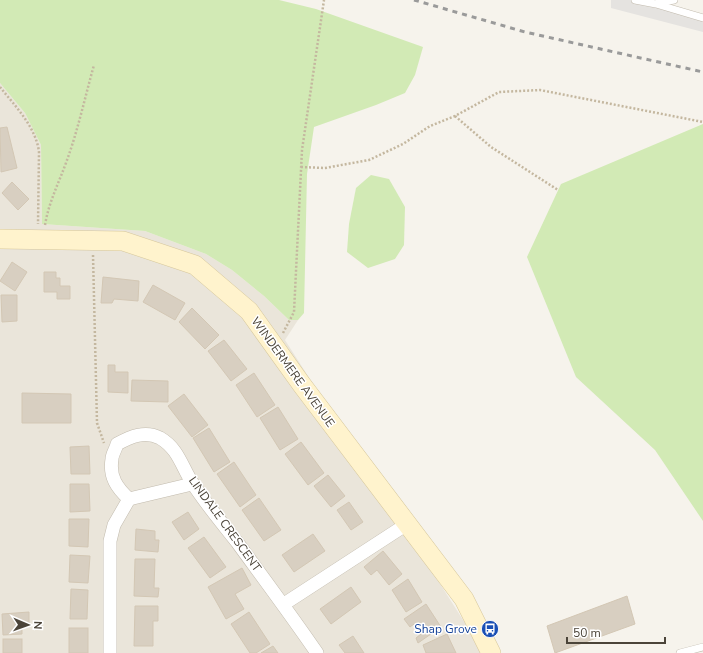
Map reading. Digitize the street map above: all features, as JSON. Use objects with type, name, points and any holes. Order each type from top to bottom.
[{"type":"street","name":"WINDERMERE AVENUE","points":[[0,239],[123,241],[195,265],[249,311],[302,385],[464,599],[491,653]]},
{"type":"street","name":"LINDALE CRESCENT","points":[[116,449],[117,444],[132,436],[148,434],[159,438],[170,446],[179,457],[192,484],[284,604],[317,653]]},
{"type":"street","points":[[116,449],[112,459],[112,475],[117,487],[129,499]]},
{"type":"street","points":[[110,653],[110,541],[114,525],[129,499],[192,484]]},
{"type":"street","points":[[284,604],[407,524]]},
{"type":"lane","points":[[635,0],[656,4],[703,18]]},
{"type":"lane","points":[[656,4],[674,0]]},
{"type":"lane","points":[[680,653],[703,647]]},
{"type":"path","points":[[275,347],[294,312],[302,150],[324,0]]},
{"type":"path","points":[[40,240],[56,184],[67,160],[94,65]]},
{"type":"path","points":[[0,87],[21,113],[38,144],[40,240]]},
{"type":"path","points":[[301,167],[324,168],[369,160],[403,144],[430,126],[455,116],[499,92],[540,90],[703,122]]},
{"type":"path","points":[[455,116],[490,147],[558,190]]},
{"type":"path","points":[[93,241],[97,424],[105,445],[116,449]]},
{"type":"shaded area","points":[[611,0],[635,0],[703,18],[703,32],[611,8]]},
{"type":"shaded area","points":[[0,83],[25,113],[41,145],[42,224],[145,231],[206,254],[232,270],[264,296],[289,320],[298,320],[285,340],[484,653],[0,653]]},
{"type":"green space","points":[[0,0],[279,0],[316,9],[423,47],[415,75],[405,93],[314,127],[307,174],[304,313],[298,320],[289,320],[264,296],[232,270],[206,254],[145,231],[42,224],[41,145],[25,113],[0,83]]},
{"type":"green space","points":[[703,124],[703,521],[655,450],[576,377],[527,257],[561,184]]},
{"type":"green space","points":[[371,175],[389,179],[405,207],[404,245],[395,259],[368,268],[347,252],[349,224],[356,188]]},
{"type":"building","points":[[7,127],[17,168],[1,172],[0,128]]},
{"type":"building","points":[[12,182],[29,199],[18,210],[2,193]]},
{"type":"building","points":[[12,262],[27,272],[15,291],[0,281]]},
{"type":"building","points":[[44,272],[56,272],[56,278],[60,278],[60,286],[70,286],[70,299],[57,299],[57,292],[44,292]]},
{"type":"building","points":[[103,277],[139,281],[138,301],[114,299],[112,303],[101,303]]},
{"type":"building","points":[[153,285],[185,303],[175,320],[143,302]]},
{"type":"building","points":[[1,295],[17,295],[17,321],[2,322]]},
{"type":"building","points":[[192,308],[219,335],[205,349],[179,322]]},
{"type":"building","points":[[224,340],[247,369],[231,381],[208,351]]},
{"type":"building","points":[[108,365],[115,365],[115,372],[128,372],[128,393],[108,392]]},
{"type":"building","points":[[254,373],[275,405],[257,417],[236,385]]},
{"type":"building","points":[[132,380],[168,381],[168,402],[131,401]]},
{"type":"building","points":[[22,393],[71,394],[71,423],[22,423]]},
{"type":"building","points":[[184,394],[208,425],[192,437],[168,406]]},
{"type":"building","points":[[278,407],[298,439],[280,450],[260,418]]},
{"type":"building","points":[[209,428],[230,462],[214,472],[193,438]]},
{"type":"building","points":[[301,442],[324,473],[308,485],[285,454]]},
{"type":"building","points":[[89,446],[90,474],[71,474],[70,447]]},
{"type":"building","points":[[234,462],[256,495],[240,507],[217,474]]},
{"type":"building","points":[[328,475],[345,496],[331,507],[314,486]]},
{"type":"building","points":[[70,484],[89,484],[90,511],[70,512]]},
{"type":"building","points":[[259,498],[281,530],[264,541],[242,510]]},
{"type":"building","points":[[349,502],[363,522],[351,530],[337,510]]},
{"type":"building","points":[[188,512],[199,529],[184,540],[172,522]]},
{"type":"building","points":[[69,519],[89,519],[88,547],[69,546]]},
{"type":"building","points":[[136,529],[155,531],[155,540],[159,540],[158,552],[135,550]]},
{"type":"building","points":[[313,534],[325,551],[294,572],[282,555]]},
{"type":"building","points":[[204,537],[226,567],[210,578],[188,548]]},
{"type":"building","points":[[383,551],[402,574],[389,585],[377,570],[371,575],[364,567]]},
{"type":"building","points":[[70,555],[90,556],[88,583],[69,582]]},
{"type":"building","points":[[135,559],[155,559],[154,588],[159,588],[158,597],[134,596]]},
{"type":"building","points":[[242,568],[251,585],[235,594],[244,609],[226,619],[208,587]]},
{"type":"building","points":[[408,579],[422,602],[406,612],[392,590]]},
{"type":"building","points":[[351,587],[361,602],[331,624],[320,609]]},
{"type":"building","points":[[71,589],[88,590],[87,619],[70,619]]},
{"type":"building","points":[[627,596],[635,624],[555,653],[547,626]]},
{"type":"building","points":[[426,604],[441,627],[418,643],[416,638],[421,634],[414,624],[410,627],[404,619]]},
{"type":"building","points":[[135,606],[158,606],[158,621],[153,621],[153,646],[134,646]]},
{"type":"building","points":[[29,612],[29,623],[22,623],[22,634],[3,635],[2,614]]},
{"type":"building","points":[[249,612],[270,644],[256,653],[250,653],[231,624]]},
{"type":"building","points":[[69,628],[88,628],[88,653],[69,653]]},
{"type":"building","points":[[447,634],[456,653],[426,653],[423,645]]},
{"type":"building","points":[[353,636],[364,653],[345,653],[339,645]]},
{"type":"building","points":[[3,639],[22,639],[22,653],[3,653]]},
{"type":"building","points":[[273,646],[278,653],[261,653]]},
{"type":"railway","points":[[414,0],[525,32],[703,72]]},
{"type":"place","name":"Shap Grove","points":[[490,629]]}]
